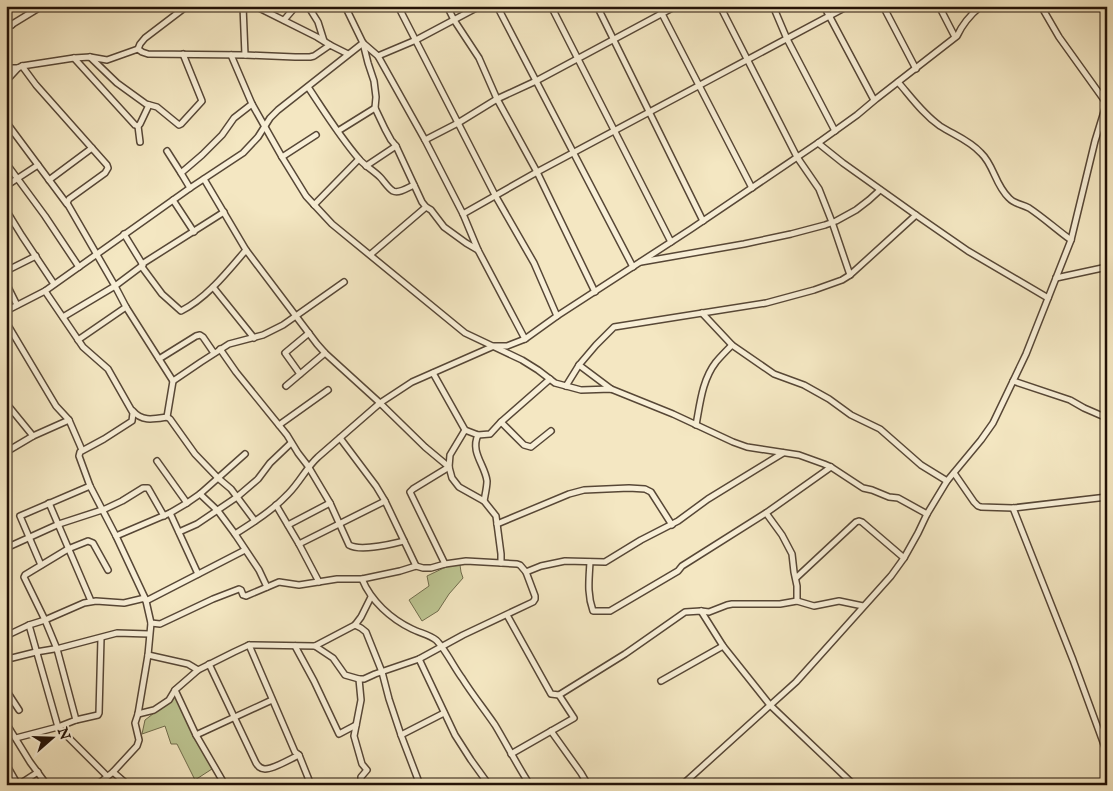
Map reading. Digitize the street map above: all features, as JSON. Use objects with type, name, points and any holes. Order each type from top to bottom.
[{"type":"street","points":[[6,28],[42,6]]},
{"type":"street","points":[[6,68],[74,58],[90,57],[107,60],[138,49],[144,38],[188,6]]},
{"type":"street","points":[[243,6],[245,55]]},
{"type":"street","points":[[255,6],[348,54]]},
{"type":"street","points":[[284,20],[296,6]]},
{"type":"street","points":[[308,6],[318,22],[324,41]]},
{"type":"street","points":[[345,6],[363,43],[374,81],[375,108],[396,146],[422,202],[444,226],[478,250]]},
{"type":"street","points":[[398,6],[495,195],[534,263],[557,316]]},
{"type":"street","points":[[447,6],[479,58],[497,99],[537,172],[595,292]]},
{"type":"street","points":[[378,56],[416,40],[480,6]]},
{"type":"street","points":[[497,6],[633,267]]},
{"type":"street","points":[[551,6],[671,242]]},
{"type":"street","points":[[597,6],[703,221]]},
{"type":"street","points":[[658,6],[752,188]]},
{"type":"street","points":[[425,140],[458,123],[497,99],[536,81],[676,6]]},
{"type":"street","points":[[720,6],[797,157],[819,189],[850,275]]},
{"type":"street","points":[[773,6],[787,38],[835,131]]},
{"type":"street","points":[[824,6],[874,100]]},
{"type":"street","points":[[463,214],[537,172],[848,6]]},
{"type":"street","points":[[883,6],[916,69]]},
{"type":"street","points":[[939,6],[955,37]]},
{"type":"street","points":[[235,534],[276,505],[289,493],[308,466],[380,403],[416,380],[494,346],[508,346],[525,339],[752,188],[857,115],[955,37],[971,14],[981,6]]},
{"type":"street","points":[[682,785],[803,674],[890,576],[904,558],[946,481],[993,423],[1026,354],[1071,240],[1106,103],[1059,37],[1041,6]]},
{"type":"street","points":[[6,20],[12,24]]},
{"type":"street","points":[[6,311],[44,291],[243,153],[258,137],[264,126],[278,110],[363,43]]},
{"type":"street","points":[[363,43],[378,56],[425,140],[463,214],[478,250],[525,339]]},
{"type":"street","points":[[138,49],[148,54],[310,57],[330,45]]},
{"type":"street","points":[[90,57],[117,83],[149,105],[157,107],[179,125],[202,101],[183,54]]},
{"type":"street","points":[[231,55],[252,104],[282,157],[306,196],[332,224],[465,333],[522,360],[555,383],[581,390],[611,389]]},
{"type":"street","points":[[74,58],[138,126]]},
{"type":"street","points":[[6,81],[20,67]]},
{"type":"street","points":[[20,67],[107,165],[108,168],[105,173],[69,199],[67,204]]},
{"type":"street","points":[[898,82],[928,116],[941,127],[963,138],[982,153],[990,164],[999,186],[1009,198],[1015,203],[1029,208],[1071,240]]},
{"type":"street","points":[[308,87],[359,159],[379,176],[392,191],[397,192],[414,185]]},
{"type":"street","points":[[180,173],[222,135],[234,118],[252,104]]},
{"type":"street","points":[[140,142],[138,126],[149,105]]},
{"type":"street","points":[[338,131],[375,108]]},
{"type":"street","points":[[6,122],[77,219],[126,307],[173,381],[167,417]]},
{"type":"street","points":[[282,157],[316,135]]},
{"type":"street","points":[[818,143],[880,190],[968,251],[1048,298]]},
{"type":"street","points":[[366,166],[396,146]]},
{"type":"street","points":[[49,180],[92,148]]},
{"type":"street","points":[[167,151],[190,188]]},
{"type":"street","points":[[314,205],[359,159]]},
{"type":"street","points":[[6,163],[79,267]]},
{"type":"street","points":[[6,186],[38,165]]},
{"type":"street","points":[[204,179],[246,250],[308,333],[325,352],[425,447],[450,467]]},
{"type":"street","points":[[639,263],[744,244],[791,234],[832,222],[856,210],[880,190]]},
{"type":"street","points":[[173,200],[194,232]]},
{"type":"street","points":[[370,254],[426,207]]},
{"type":"street","points":[[6,210],[54,284]]},
{"type":"street","points":[[63,317],[115,286],[142,265],[224,212]]},
{"type":"street","points":[[566,386],[579,365],[614,326],[766,303],[842,280],[850,275],[916,215]]},
{"type":"street","points":[[124,234],[162,294],[181,312],[213,287],[246,250]]},
{"type":"street","points":[[6,271],[36,256]]},
{"type":"street","points":[[1056,278],[1107,267]]},
{"type":"street","points":[[173,381],[229,344],[263,335],[296,316],[344,282]]},
{"type":"street","points":[[6,284],[17,305]]},
{"type":"street","points":[[213,287],[254,338]]},
{"type":"street","points":[[44,291],[83,347],[108,369],[137,417],[154,420],[167,417]]},
{"type":"street","points":[[78,340],[126,307]]},
{"type":"street","points":[[702,313],[732,345],[774,374],[804,385],[829,399],[851,415],[880,429],[920,465],[946,481]]},
{"type":"street","points":[[6,322],[56,406],[69,420],[82,450]]},
{"type":"street","points":[[300,374],[285,353],[308,333]]},
{"type":"street","points":[[159,359],[200,335],[214,353]]},
{"type":"street","points":[[696,425],[701,396],[709,373],[716,362],[732,345]]},
{"type":"street","points":[[220,349],[236,372],[287,435],[308,466],[330,503],[349,545],[357,548],[404,542]]},
{"type":"street","points":[[286,386],[325,352]]},
{"type":"street","points":[[579,365],[611,389],[673,414],[720,437],[747,447],[798,455],[831,467],[863,488],[889,497],[898,498],[927,514]]},
{"type":"street","points":[[433,373],[465,430],[478,436],[490,434],[550,379]]},
{"type":"street","points":[[1013,381],[1070,400],[1107,418]]},
{"type":"street","points":[[279,425],[328,390]]},
{"type":"street","points":[[6,403],[33,436]]},
{"type":"street","points":[[97,785],[113,772],[137,746],[139,740],[135,723],[148,654],[150,623],[146,600],[90,486],[79,456],[82,450],[104,439],[132,421],[133,411]]},
{"type":"street","points":[[167,417],[196,454],[225,483],[255,521]]},
{"type":"street","points":[[6,452],[33,436],[69,420]]},
{"type":"street","points":[[501,422],[524,445],[531,447],[552,431]]},
{"type":"street","points":[[465,430],[450,455],[452,478],[460,487],[484,501],[496,516],[501,554],[500,563]]},
{"type":"street","points":[[478,436],[475,442],[476,451],[487,481],[484,501]]},
{"type":"street","points":[[340,438],[385,501],[416,566]]},
{"type":"street","points":[[179,532],[197,524],[237,497],[258,479],[270,463],[291,443]]},
{"type":"street","points":[[526,572],[565,561],[605,562],[641,540],[672,525],[740,478],[783,453]]},
{"type":"street","points":[[116,536],[167,514],[187,503],[200,494],[245,454]]},
{"type":"street","points":[[157,461],[187,503]]},
{"type":"street","points":[[445,564],[410,492],[450,467]]},
{"type":"street","points":[[590,562],[588,591],[593,611],[610,611],[678,571],[682,566],[766,513],[831,467]]},
{"type":"street","points":[[954,473],[978,506],[1014,508],[1107,497]]},
{"type":"street","points":[[41,565],[20,516],[90,486]]},
{"type":"street","points":[[6,548],[59,524],[122,501],[143,488],[148,488],[179,532],[198,574]]},
{"type":"street","points":[[497,524],[569,494],[584,490],[629,488],[645,489],[651,492],[672,525]]},
{"type":"street","points":[[200,494],[218,511],[235,534],[259,570],[267,587]]},
{"type":"street","points":[[299,544],[385,501]]},
{"type":"street","points":[[49,503],[90,602]]},
{"type":"street","points":[[288,525],[330,503]]},
{"type":"street","points":[[276,505],[319,582]]},
{"type":"street","points":[[1014,508],[1107,753]]},
{"type":"street","points":[[766,513],[792,554],[797,586],[797,601]]},
{"type":"street","points":[[796,578],[859,521],[904,558]]},
{"type":"street","points":[[76,720],[58,649],[46,620],[24,577],[25,574],[68,549],[88,541],[93,543],[108,570]]},
{"type":"street","points":[[6,628],[8,636],[84,602],[146,600],[244,550]]},
{"type":"street","points":[[150,623],[160,624],[213,598],[239,589],[246,596],[279,582],[299,585],[337,579],[362,579],[416,566],[431,568],[466,561],[520,565],[526,572],[535,596],[533,602],[419,659],[364,679],[345,675],[333,658],[315,646]]},
{"type":"street","points":[[362,579],[371,597],[388,614],[405,626],[432,637],[438,642],[495,725],[510,754],[530,785]]},
{"type":"street","points":[[138,714],[160,707],[169,700],[175,690],[198,670],[249,645],[315,646],[355,625],[371,597]]},
{"type":"street","points":[[559,696],[625,654],[685,612],[712,612],[732,604],[780,604],[797,601],[814,606],[839,601],[863,606]]},
{"type":"street","points":[[701,611],[723,646],[770,705],[854,785]]},
{"type":"street","points":[[507,615],[551,694],[559,696],[574,718],[510,754]]},
{"type":"street","points":[[29,625],[58,727],[107,776]]},
{"type":"street","points":[[355,625],[366,632],[382,672],[401,735],[420,785]]},
{"type":"street","points":[[6,655],[12,658],[58,649],[117,633],[149,634]]},
{"type":"street","points":[[16,738],[98,715],[101,638]]},
{"type":"street","points":[[249,645],[272,700],[312,785]]},
{"type":"street","points":[[295,646],[339,734],[356,725]]},
{"type":"street","points":[[661,681],[723,646]]},
{"type":"street","points":[[148,654],[188,664],[198,670]]},
{"type":"street","points":[[419,659],[460,744],[487,784]]},
{"type":"street","points":[[209,664],[259,768],[264,770],[272,768],[299,755]]},
{"type":"street","points":[[360,679],[361,700],[354,739],[362,764],[367,770],[361,777],[361,785]]},
{"type":"street","points":[[6,690],[19,710]]},
{"type":"street","points":[[175,690],[196,734],[225,785]]},
{"type":"street","points":[[196,734],[272,700]]},
{"type":"street","points":[[401,735],[444,713]]},
{"type":"street","points":[[6,723],[47,785]]},
{"type":"street","points":[[551,731],[588,785]]},
{"type":"street","points":[[6,764],[18,785],[38,772]]},
{"type":"street","points":[[113,772],[128,785]]},
{"type":"green space","points":[[450,565],[460,565],[463,578],[438,611],[422,621],[409,600],[429,586],[427,576]]},
{"type":"green space","points":[[175,697],[212,769],[195,780],[177,744],[171,744],[165,726],[142,734],[145,720]]}]
